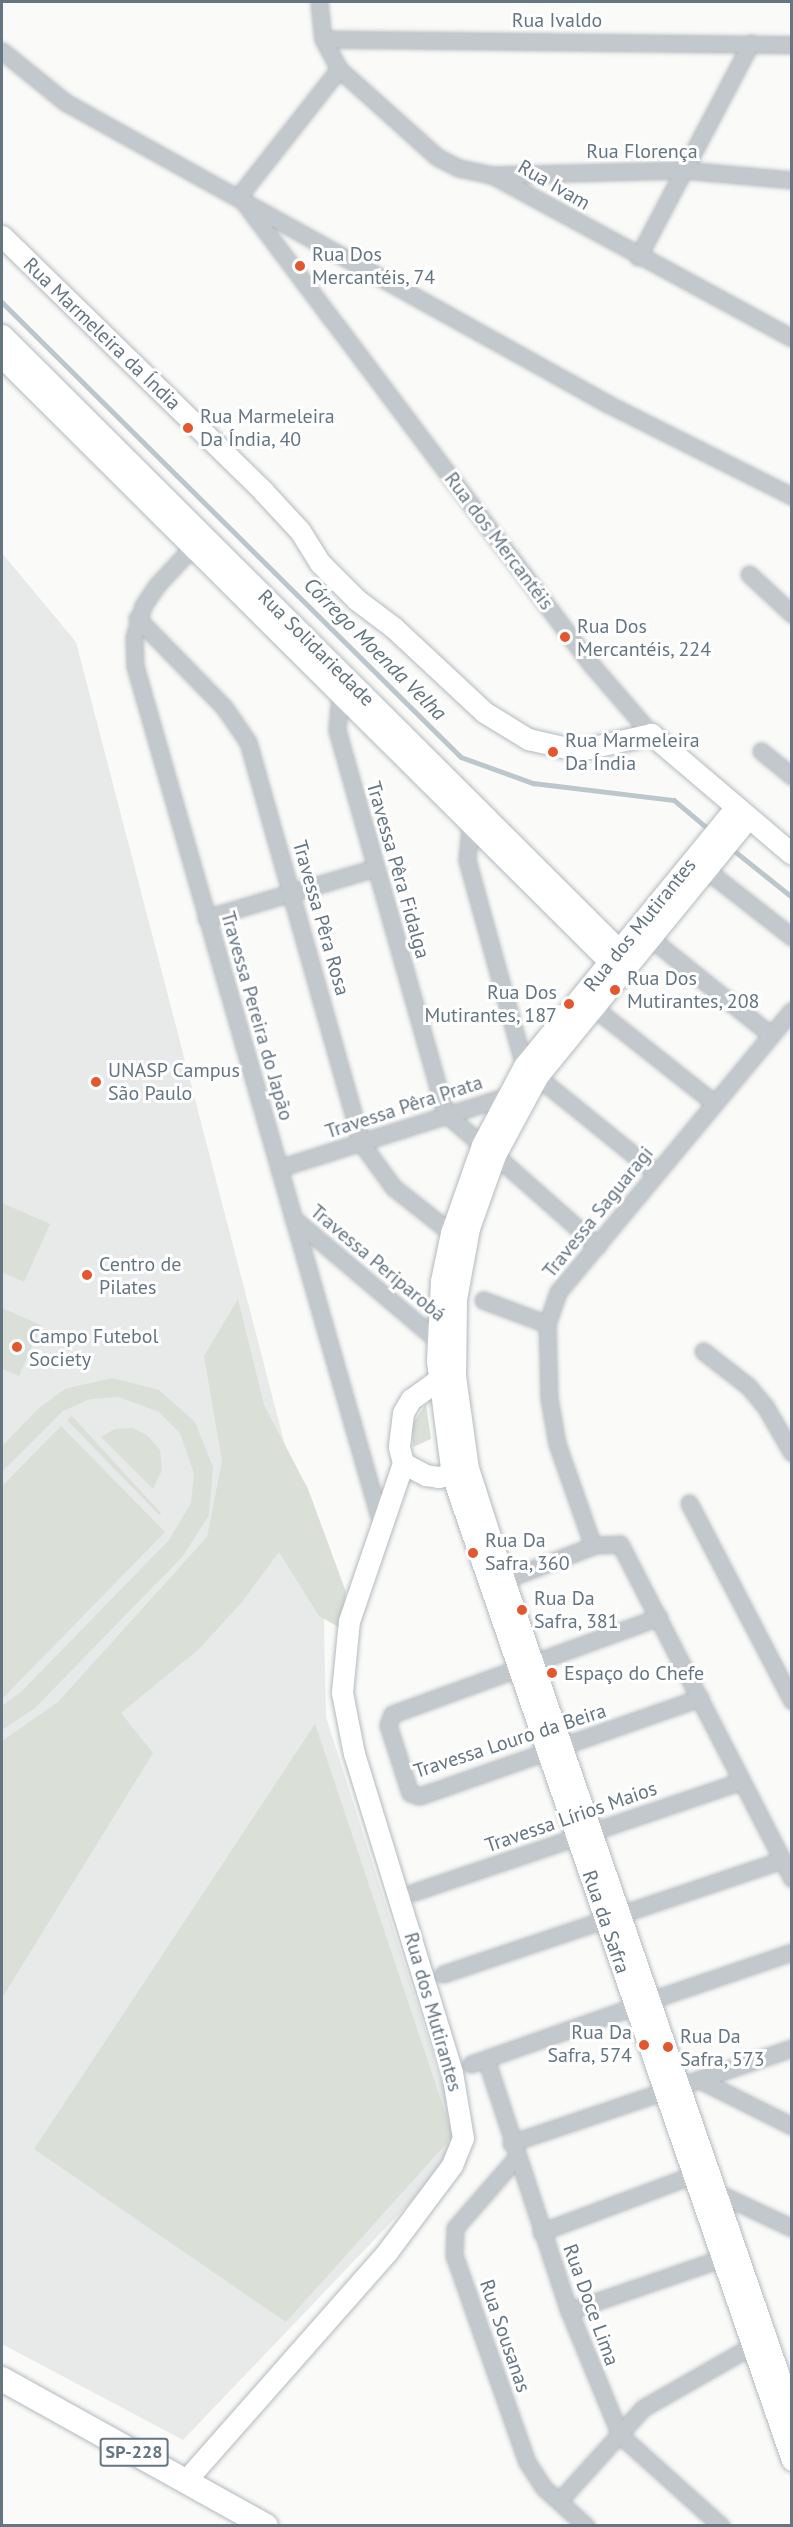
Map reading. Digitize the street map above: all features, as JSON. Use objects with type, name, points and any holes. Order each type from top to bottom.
[{"type":"main road","name":"Rua Marmeleira da Índia","points":[[2,236],[263,491],[300,531],[320,563],[357,600],[400,633],[483,712],[528,739],[566,748],[589,748],[651,734]]},
{"type":"main road","name":"Rua Solidariedade","points":[[2,336],[198,541],[340,695],[471,814]]},
{"type":"main road","name":"Rua Solidariedade","points":[[2,357],[198,541],[620,961]]},
{"type":"main road","name":"Rua dos Mercantéis","points":[[651,734],[739,817],[792,854]]},
{"type":"main road","name":"Rua dos Mutirantes","points":[[460,1471],[454,1376],[456,1299],[469,1228],[488,1150],[531,1071],[739,817]]},
{"type":"main road","name":"Rua dos Mutirantes","points":[[438,1379],[437,1340],[441,1281],[452,1233],[488,1150],[508,1096],[593,1006],[620,961],[649,937],[702,864]]},
{"type":"main road","name":"Rua da Safra","points":[[438,1379],[460,1471],[526,1667],[643,2003],[681,2085],[792,2413]]},
{"type":"main road","points":[[438,1379],[411,1399],[403,1413],[399,1430],[404,1463],[426,1475],[460,1471]]},
{"type":"main road","name":"Rua dos Mutirantes","points":[[187,2479],[387,2252],[455,2160],[464,2138],[452,2072],[354,1754],[344,1702],[342,1664],[349,1622],[404,1463]]},
{"type":"main road","name":"Rua da Safra","points":[[460,1471],[504,1580],[526,1667]]},
{"type":"main road","name":"Rua da Safra","points":[[681,2085],[695,2174],[750,2347],[792,2460]]},
{"type":"main road","name":"SP-228","points":[[2,2379],[187,2479],[266,2526]]},
{"type":"street","points":[[320,2],[323,39]]},
{"type":"street","name":"Rua Ivaldo","points":[[323,39],[792,45]]},
{"type":"street","name":"Rua Ivam","points":[[323,39],[339,69],[437,157],[459,168],[492,175],[638,257],[792,339]]},
{"type":"street","points":[[638,257],[751,43]]},
{"type":"street","points":[[2,51],[65,102],[240,196],[608,404],[792,496]]},
{"type":"street","points":[[240,196],[339,69]]},
{"type":"street","name":"Rua Florença","points":[[492,175],[683,170],[792,180]]},
{"type":"street","name":"Rua dos Mercantéis","points":[[240,196],[583,653],[651,734]]},
{"type":"street","name":"Travessa Pereira do Japão","points":[[198,541],[157,585],[137,618],[134,653],[142,698],[382,1527]]},
{"type":"street","points":[[749,574],[791,613]]},
{"type":"street","name":"Travessa Pêra Rosa","points":[[137,618],[237,722],[254,758],[362,1144],[393,1187],[452,1233]]},
{"type":"street","name":"Travessa Pêra Fidalga","points":[[340,695],[337,730],[446,1114]]},
{"type":"street","points":[[761,751],[792,776]]},
{"type":"street","points":[[471,814],[467,860],[531,1071],[656,1173]]},
{"type":"street","points":[[702,864],[792,937]]},
{"type":"street","points":[[206,918],[375,868]]},
{"type":"street","points":[[649,937],[771,1035]]},
{"type":"street","points":[[593,1006],[714,1103]]},
{"type":"street","name":"Travessa Saguaragi","points":[[592,1546],[557,1444],[549,1398],[547,1324],[558,1292],[792,1010]]},
{"type":"street","name":"Travessa Pêra Prata","points":[[279,1168],[362,1144],[446,1114],[508,1096]]},
{"type":"street","points":[[446,1114],[598,1246]]},
{"type":"street","name":"Travessa Periparobá","points":[[292,1218],[437,1340]]},
{"type":"street","points":[[483,1300],[547,1324]]},
{"type":"street","points":[[703,1351],[748,1386],[765,1406],[792,1453]]},
{"type":"street","points":[[689,1503],[791,1700]]},
{"type":"street","points":[[504,1580],[592,1546],[620,1544],[792,1878]]},
{"type":"street","name":"Travessa Louro da Beira","points":[[659,1617],[389,1716],[388,1725],[408,1789],[419,1796],[700,1698]]},
{"type":"street","name":"Travessa Lírios Maios","points":[[414,1892],[741,1781]]},
{"type":"street","points":[[443,1974],[614,1919],[783,1860]]},
{"type":"street","name":"Rua Doce Lima","points":[[721,2526],[620,2435],[569,2310],[513,2150],[478,2062],[792,1952]]},
{"type":"street","points":[[513,2150],[681,2085],[792,2048]]},
{"type":"street","points":[[681,2085],[792,2126]]},
{"type":"street","name":"Rua Sousanas","points":[[513,2150],[459,2222],[453,2234],[453,2246],[524,2455],[537,2478],[586,2526]]},
{"type":"street","points":[[542,2232],[695,2174]]},
{"type":"street","points":[[718,2193],[792,2228]]},
{"type":"street","points":[[569,2310],[723,2258]]},
{"type":"street","points":[[559,2501],[657,2397],[750,2347]]},
{"type":"shaded area","name":"UNASP Campus São Paulo","points":[[2,553],[76,642],[305,1522],[323,1577],[326,1717],[458,2132],[441,2170],[183,2440],[2,2344]]},
{"type":"shaded area","points":[[2,1203],[50,1224],[24,1282],[2,1272]]},
{"type":"shaded area","points":[[238,1299],[264,1405],[308,1489],[346,1592],[340,1628],[319,1616],[279,1552],[242,1602],[199,1649],[121,1713],[153,1753],[2,1998],[2,1741],[58,1702],[207,1537],[222,1461],[204,1356]]},
{"type":"shaded area","name":"Campo Futebol Society","points":[[2,1308],[41,1325],[19,1376],[2,1369]]},
{"type":"shaded area","points":[[112,1378],[159,1390],[195,1422],[213,1467],[209,1515],[183,1556],[35,1708],[2,1730],[2,1706],[21,1692],[169,1540],[191,1503],[194,1474],[180,1433],[159,1412],[119,1397],[90,1399],[63,1411],[2,1472],[2,1446],[39,1408],[65,1389]]},
{"type":"shaded area","points":[[426,1404],[431,1439],[413,1447],[412,1425]]},
{"type":"shaded area","points":[[72,1416],[161,1513],[159,1515],[67,1420]]},
{"type":"shaded area","points":[[61,1426],[165,1532],[2,1699],[2,1486]]},
{"type":"shaded area","points":[[132,1428],[147,1435],[160,1450],[162,1470],[153,1489],[101,1437],[115,1429]]},
{"type":"shaded area","points":[[315,1724],[453,2136],[286,2322],[34,2149]]},
{"type":"waterway","name":"Córrego Moenda Velha","points":[[2,302],[461,757],[533,783],[674,800],[711,831]]},
{"type":"waterway","name":"Córrego Moenda Velha","points":[[731,848],[792,897]]},
{"type":"place","name":"Rua Dos Mercantéis, 74","points":[[300,266]]},
{"type":"place","name":"Rua Marmeleira Da Índia, 40","points":[[188,428]]},
{"type":"place","name":"Rua Dos Mercantéis, 224","points":[[565,637]]},
{"type":"place","name":"Rua Marmeleira Da Índia","points":[[553,752]]},
{"type":"place","name":"Rua Dos Mutirantes, 208","points":[[615,990]]},
{"type":"place","name":"Rua Dos Mutirantes, 187","points":[[569,1004]]},
{"type":"place","name":"UNASP Campus São Paulo","points":[[96,1082]]},
{"type":"place","name":"Centro de Pilates","points":[[87,1275]]},
{"type":"place","name":"Campo Futebol Society","points":[[17,1347]]},
{"type":"place","name":"Rua Da Safra, 360","points":[[473,1553]]},
{"type":"place","name":"Rua Da Safra, 381","points":[[522,1610]]},
{"type":"place","name":"Espaço do Chefe","points":[[552,1673]]},
{"type":"place","name":"Rua Da Safra, 574","points":[[644,2045]]},
{"type":"place","name":"Rua Da Safra, 573","points":[[668,2047]]}]
